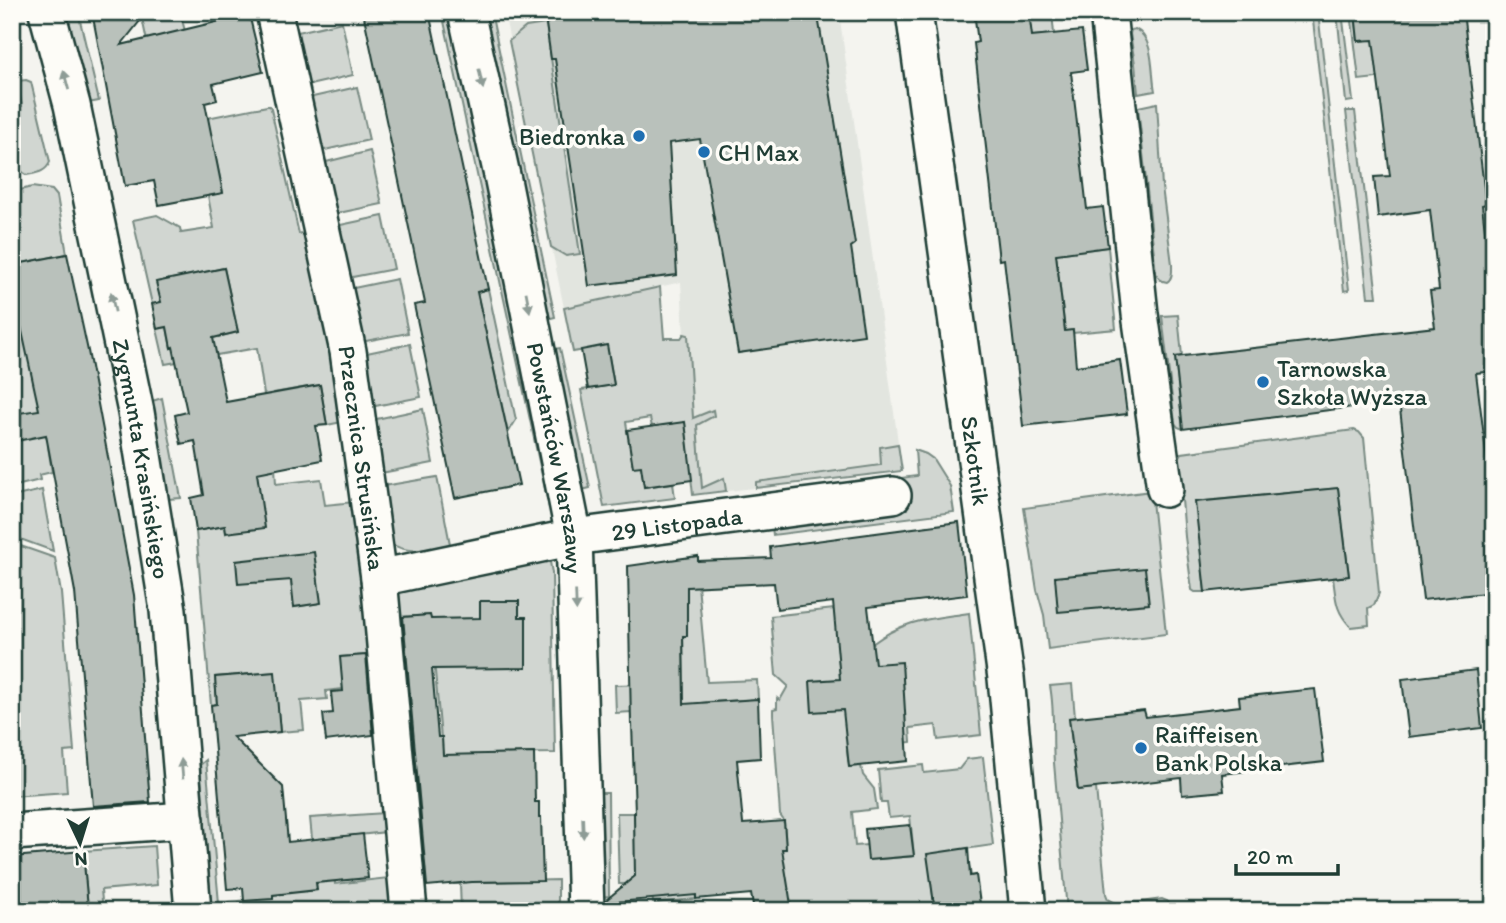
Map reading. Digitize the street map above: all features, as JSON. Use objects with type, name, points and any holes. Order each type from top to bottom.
[{"type":"street","name":"Zygmunta Krasińskiego","points":[[47,12],[72,105],[136,412],[168,610],[193,911]]},
{"type":"street","name":"Przecznica Strusińska","points":[[274,12],[346,339],[379,578],[409,911]]},
{"type":"street","name":"Powstańców Warszawy","points":[[466,12],[503,180],[574,537],[586,911]]},
{"type":"street","name":"Szkotnik","points":[[914,12],[1006,678],[1028,911]]},
{"type":"street","points":[[1108,12],[1140,314],[1165,489]]},
{"type":"street","name":"29 Listopada","points":[[379,578],[574,537],[893,495]]},
{"type":"street","points":[[12,832],[186,820]]},
{"type":"shaded area","points":[[66,12],[78,12],[99,101],[88,103]]},
{"type":"shaded area","points":[[147,12],[180,12],[199,85],[158,94],[142,18]]},
{"type":"shaded area","points":[[442,12],[451,12],[558,507],[549,508]]},
{"type":"shaded area","points":[[482,12],[491,12],[555,317],[547,319]]},
{"type":"shaded area","name":"CH Max","points":[[504,12],[839,12],[902,471],[693,495],[681,282],[564,308]]},
{"type":"shaded area","points":[[1029,12],[1052,12],[1054,34],[1031,36]]},
{"type":"shaded area","points":[[1312,12],[1318,12],[1349,290],[1344,291]]},
{"type":"shaded area","points":[[1337,12],[1342,12],[1353,101],[1346,102]]},
{"type":"shaded area","points":[[1351,12],[1355,12],[1358,41],[1409,35],[1413,74],[1359,80]]},
{"type":"shaded area","points":[[342,22],[353,75],[301,87],[289,34]]},
{"type":"shaded area","points":[[546,24],[580,254],[566,256],[551,247],[509,41],[526,27]]},
{"type":"shaded area","points":[[1135,29],[1146,40],[1149,48],[1155,91],[1138,94],[1130,34],[1131,30]]},
{"type":"shaded area","points":[[17,81],[31,82],[50,162],[44,170],[27,175],[12,165],[12,108],[22,106]]},
{"type":"shaded area","points":[[357,87],[369,140],[316,152],[304,99]]},
{"type":"shaded area","points":[[1157,103],[1162,187],[1172,264],[1171,276],[1167,282],[1160,279],[1156,273],[1138,107]]},
{"type":"shaded area","points":[[270,106],[299,234],[316,232],[342,422],[327,425],[320,385],[273,393],[285,467],[275,467],[276,484],[321,479],[325,505],[354,502],[376,651],[366,655],[341,657],[343,689],[326,691],[327,699],[301,701],[304,730],[280,732],[274,672],[215,677],[217,704],[211,705],[196,531],[225,526],[226,532],[244,491],[272,448],[257,348],[165,364],[157,329],[167,327],[171,348],[238,332],[224,268],[157,282],[161,302],[152,304],[133,220],[157,215],[180,228],[181,233],[214,228],[208,196],[223,192],[207,118]],"holes":[[[314,553],[320,603],[294,607],[289,580]]]},
{"type":"shaded area","points":[[1346,111],[1355,111],[1377,297],[1368,297]]},
{"type":"shaded area","points":[[370,151],[382,204],[329,215],[318,164]]},
{"type":"shaded area","points":[[32,187],[52,190],[57,196],[67,254],[22,263],[12,216],[12,192]]},
{"type":"shaded area","points":[[383,216],[394,269],[342,279],[331,227]]},
{"type":"shaded area","points":[[1108,247],[1116,329],[1073,333],[1072,330],[1065,331],[1056,254]]},
{"type":"shaded area","points":[[397,279],[408,333],[355,343],[344,290]]},
{"type":"shaded area","points":[[660,287],[664,338],[681,338],[684,334],[688,335],[693,418],[713,410],[714,416],[697,425],[702,488],[724,478],[726,491],[693,495],[685,423],[652,427],[650,418],[626,422],[633,466],[641,466],[645,487],[673,483],[675,498],[604,507],[581,390],[614,385],[607,346],[573,352],[564,308]]},
{"type":"shaded area","points":[[488,289],[516,420],[508,433],[477,292]]},
{"type":"shaded area","points":[[1178,315],[1182,356],[1175,358],[1183,429],[1175,423],[1162,316]]},
{"type":"shaded area","points":[[12,325],[21,325],[60,444],[48,446],[52,472],[39,475],[40,480],[12,487]]},
{"type":"shaded area","points":[[410,344],[421,397],[365,408],[357,355]]},
{"type":"shaded area","points":[[560,348],[590,488],[582,490],[553,349]]},
{"type":"shaded area","points":[[162,398],[181,498],[168,499],[152,401]]},
{"type":"shaded area","points":[[423,409],[433,463],[376,474],[367,421]]},
{"type":"shaded area","points":[[1354,430],[1364,438],[1379,593],[1374,605],[1368,608],[1369,625],[1351,627],[1342,616],[1336,599],[1333,578],[1349,576],[1338,488],[1196,502],[1205,592],[1192,590],[1181,487],[1179,458],[1182,453]]},
{"type":"shaded area","points":[[898,444],[902,471],[756,488],[756,482],[881,465],[880,447]]},
{"type":"shaded area","points":[[915,450],[933,459],[950,486],[954,512],[773,535],[772,527],[907,509],[904,484],[760,496],[917,476]]},
{"type":"shaded area","points":[[437,477],[450,544],[425,550],[410,550],[386,541],[377,487]]},
{"type":"shaded area","points":[[42,490],[53,551],[12,536],[12,497]]},
{"type":"shaded area","points":[[1151,491],[1166,634],[1048,649],[1024,508]]},
{"type":"shaded area","points":[[12,543],[55,558],[61,593],[74,751],[64,752],[67,792],[12,796]]},
{"type":"shaded area","points":[[549,556],[552,573],[555,753],[489,754],[482,820],[484,882],[558,880],[558,911],[461,911],[460,884],[454,884],[430,615],[399,617],[395,595],[401,591]]},
{"type":"shaded area","points":[[698,585],[707,682],[757,680],[758,699],[616,713],[615,685],[684,683],[682,587]]},
{"type":"shaded area","points":[[834,609],[872,644],[907,625],[969,613],[981,735],[938,740],[936,725],[910,728],[911,742],[847,751],[849,767],[861,766],[863,775],[874,789],[877,809],[852,812],[855,846],[867,845],[869,860],[914,856],[910,816],[889,818],[887,803],[881,803],[878,770],[923,765],[924,773],[959,769],[967,759],[983,757],[993,845],[944,852],[945,866],[969,864],[971,876],[931,880],[935,911],[783,911],[756,851],[786,848],[784,821],[780,815],[773,709],[777,708],[777,698],[780,700],[788,686],[776,675],[771,616]]},
{"type":"shaded area","points":[[1072,684],[1075,717],[1069,719],[1078,790],[1096,788],[1108,899],[1119,905],[1162,899],[1175,911],[1067,911],[1050,686]]},
{"type":"shaded area","points":[[206,760],[219,903],[211,904],[200,765]]},
{"type":"shaded area","points":[[599,793],[608,793],[609,896],[602,897]]},
{"type":"shaded area","points":[[385,813],[386,832],[331,838],[335,884],[397,877],[399,911],[229,911],[228,902],[273,898],[272,868],[297,892],[317,890],[310,818]]},
{"type":"shaded area","points":[[617,813],[634,813],[636,877],[695,882],[696,899],[653,903],[651,879],[630,880],[626,884],[619,884]]},
{"type":"shaded area","points":[[154,846],[157,885],[101,890],[103,911],[47,911],[88,908],[83,851]]},
{"type":"building","points":[[92,12],[147,12],[121,45],[249,14],[263,72],[213,84],[217,100],[205,103],[223,193],[159,205],[154,181],[125,186]]},
{"type":"building","points":[[363,12],[429,12],[488,289],[477,292],[519,485],[455,498],[414,305],[425,303]]},
{"type":"building","name":"CH Max","points":[[563,12],[789,12],[789,20],[818,16],[855,244],[851,247],[864,335],[738,353],[700,139],[669,143],[677,275],[589,286],[555,59],[551,59],[546,24]]},
{"type":"building","points":[[974,12],[1029,12],[1032,36],[1082,31],[1087,70],[1071,72],[1087,209],[1103,207],[1108,247],[1056,254],[1065,331],[1073,330],[1076,366],[1120,360],[1127,414],[1023,426],[1004,259],[999,260],[974,43],[978,42]]},
{"type":"building","points":[[1355,12],[1463,12],[1486,204],[1482,205],[1494,306],[1494,371],[1476,373],[1494,516],[1494,592],[1423,600],[1399,401],[1183,429],[1175,357],[1435,327],[1430,291],[1439,290],[1430,210],[1378,217],[1374,177],[1390,176],[1373,40],[1358,41]]},
{"type":"building","points":[[67,254],[134,595],[150,802],[93,806],[75,592],[46,435],[12,442],[12,414],[39,410],[12,285],[12,265]]},
{"type":"building","points":[[224,268],[238,332],[213,338],[226,402],[320,385],[327,425],[316,426],[322,460],[257,473],[265,528],[226,533],[225,526],[196,531],[191,498],[204,495],[195,441],[181,444],[175,415],[187,412],[167,327],[157,329],[152,304],[161,302],[156,282]]},
{"type":"building","points":[[607,345],[614,385],[588,389],[581,350]]},
{"type":"building","points":[[685,422],[692,480],[644,487],[641,466],[633,467],[627,430]]},
{"type":"building","points":[[1338,488],[1349,576],[1205,592],[1195,502]]},
{"type":"building","points":[[959,522],[967,595],[868,607],[875,664],[902,662],[908,761],[849,767],[843,710],[812,712],[810,681],[840,679],[833,602],[777,609],[774,583],[687,587],[687,636],[683,636],[684,704],[758,699],[760,758],[737,760],[743,824],[784,821],[786,849],[782,849],[792,911],[754,911],[751,894],[696,899],[696,895],[606,903],[606,900],[635,876],[628,566],[698,556],[698,561],[771,558],[770,547]]},
{"type":"building","points":[[314,552],[321,603],[294,607],[291,580],[238,584],[236,561]]},
{"type":"building","points":[[1145,568],[1149,604],[1058,612],[1055,577]]},
{"type":"building","points":[[480,601],[519,601],[519,617],[526,617],[526,668],[432,669],[438,737],[442,737],[443,755],[534,753],[535,802],[539,802],[541,817],[543,881],[427,886],[403,617],[430,615],[431,619],[480,618]]},
{"type":"building","points":[[366,655],[373,735],[326,741],[323,714],[333,713],[331,692],[343,691],[340,657]]},
{"type":"building","points":[[1476,670],[1482,728],[1409,737],[1402,679]]},
{"type":"building","points":[[275,672],[280,732],[233,737],[283,787],[288,842],[363,834],[368,878],[316,883],[317,890],[273,895],[273,899],[244,901],[243,888],[227,889],[211,705],[217,704],[215,677]]},
{"type":"building","points":[[1315,689],[1324,762],[1222,774],[1224,791],[1182,795],[1181,778],[1078,790],[1069,718],[1144,710],[1146,717],[1240,706],[1239,697]]},
{"type":"building","points":[[910,825],[914,856],[868,860],[865,829]]},
{"type":"building","points":[[968,848],[970,876],[976,875],[981,911],[935,911],[927,854]]},
{"type":"building","points":[[83,851],[88,908],[12,911],[12,857]]},
{"type":"place","name":"Biedronka","points":[[639,136]]},
{"type":"place","name":"CH Max","points":[[704,152]]},
{"type":"place","name":"Tarnowska Szkoła Wyższa","points":[[1263,382]]},
{"type":"place","name":"Raiffeisen Bank Polska","points":[[1141,748]]}]
